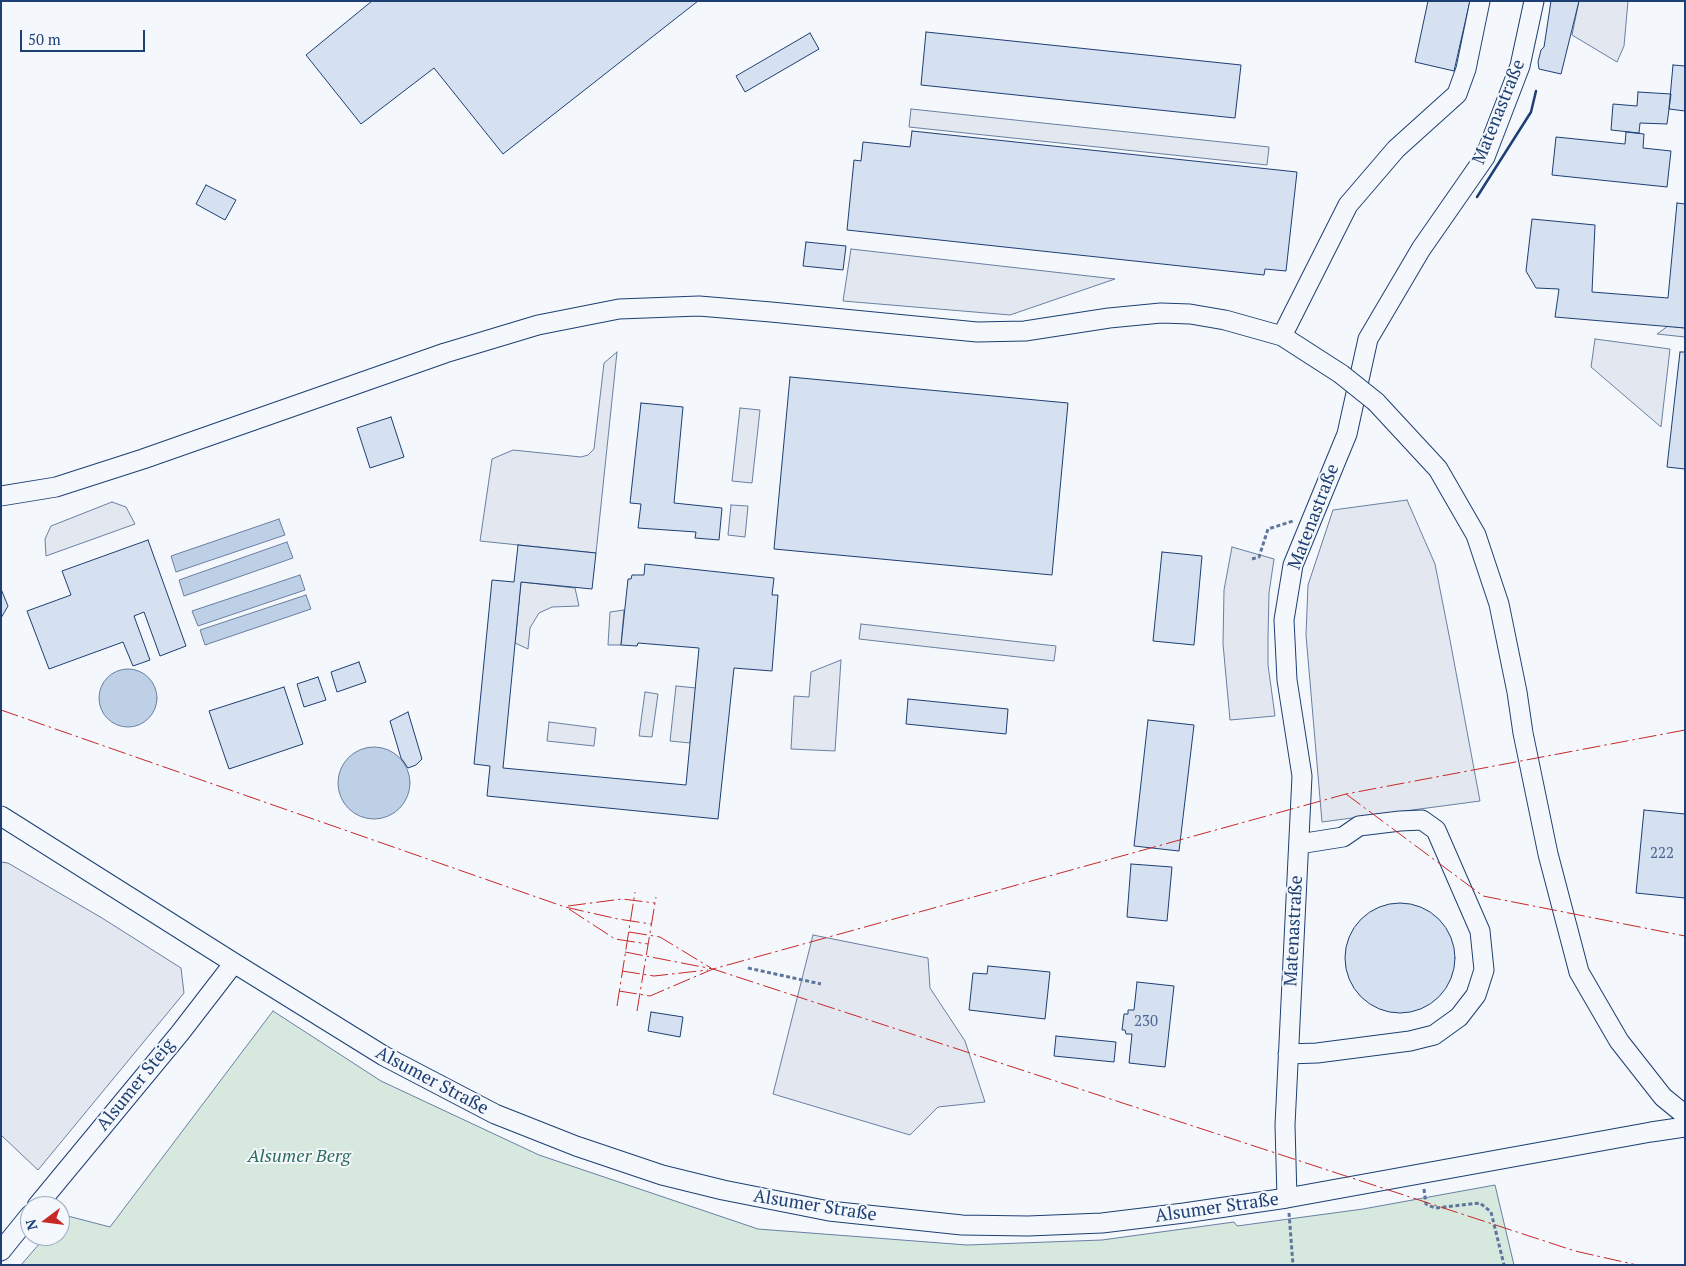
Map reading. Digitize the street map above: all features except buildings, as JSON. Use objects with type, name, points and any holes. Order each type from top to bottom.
[{"type":"street","points":[[1282,336],[1348,205],[1396,149],[1457,94],[1466,69],[1480,1]]},
{"type":"street","name":"Matenastraße","points":[[1287,1198],[1286,1125],[1288,1054],[1302,776],[1287,680],[1284,620],[1293,565],[1347,434],[1368,339],[1421,249],[1485,158],[1520,66],[1534,1]]},
{"type":"street","points":[[1,496],[56,487],[143,459],[445,353],[538,325],[619,309],[699,306],[977,332],[1025,332],[1109,318],[1161,313],[1190,314],[1225,320],[1282,336],[1341,374],[1376,402],[1438,469],[1476,535],[1499,604],[1548,854],[1579,972],[1619,1041],[1663,1097],[1685,1115]]},
{"type":"street","name":"Alsumer Straße","points":[[1,816],[384,1056],[495,1114],[576,1146],[662,1175],[723,1190],[829,1211],[962,1225],[1028,1226],[1111,1222],[1184,1214],[1287,1198],[1685,1127]]},
{"type":"street","points":[[1288,1054],[1317,1053],[1410,1041],[1434,1035],[1459,1017],[1476,995],[1484,970],[1480,931],[1436,830],[1422,820],[1359,826],[1343,837],[1299,844]]},
{"type":"street","name":"Alsumer Straße","points":[[1,823],[28,833]]},
{"type":"street","name":"Alsumer Steig","points":[[45,1196],[234,963]]},
{"type":"street","points":[[1,1251],[20,1227]]},
{"type":"path","points":[[1252,558],[1259,557],[1268,529],[1312,515]]},
{"type":"path","points":[[748,968],[821,984]]},
{"type":"path","points":[[1422,1174],[1426,1204],[1435,1208],[1480,1203],[1491,1212],[1504,1265]]},
{"type":"path","points":[[1287,1198],[1293,1265]]},
{"type":"green space","name":"Alsumer Berg","points":[[273,1011],[381,1081],[539,1155],[758,1229],[967,1245],[1102,1240],[1234,1222],[1237,1226],[1363,1209],[1495,1185],[1514,1265],[21,1265],[37,1246],[70,1246],[70,1217],[110,1227]]},
{"type":"shaded area","points":[[1579,1],[1628,1],[1624,46],[1617,62],[1572,35]]},
{"type":"shaded area","points":[[911,109],[1269,147],[1267,165],[909,127]]},
{"type":"shaded area","points":[[851,249],[1115,279],[1010,315],[843,301]]},
{"type":"shaded area","points":[[1668,326],[1685,328],[1685,337],[1657,334]]},
{"type":"shaded area","points":[[1595,339],[1670,349],[1661,427],[1591,367]]},
{"type":"shaded area","points":[[617,352],[596,553],[480,541],[492,459],[513,450],[581,457],[588,455],[594,449],[604,363]]},
{"type":"shaded area","points":[[740,408],[760,410],[752,483],[732,481]]},
{"type":"shaded area","points":[[1407,500],[1435,564],[1480,801],[1322,822],[1306,635],[1308,585],[1333,510]]},
{"type":"shaded area","points":[[112,502],[126,507],[135,524],[46,556],[45,539],[51,526]]},
{"type":"shaded area","points":[[731,505],[748,506],[745,537],[728,535]]},
{"type":"shaded area","points":[[1232,547],[1274,559],[1269,593],[1268,665],[1275,716],[1230,720],[1223,644],[1224,590]]},
{"type":"shaded area","points":[[521,582],[575,588],[579,606],[552,607],[539,613],[530,628],[528,649],[515,643]]},
{"type":"shaded area","points":[[624,610],[621,645],[608,645],[610,612]]},
{"type":"shaded area","points":[[861,624],[1056,646],[1054,661],[859,639]]},
{"type":"shaded area","points":[[841,660],[835,751],[791,749],[794,696],[809,697],[811,672]]},
{"type":"shaded area","points":[[676,686],[696,688],[690,743],[670,741]]},
{"type":"shaded area","points":[[645,692],[658,694],[652,737],[639,736]]},
{"type":"shaded area","points":[[549,722],[596,728],[594,746],[547,741]]},
{"type":"shaded area","points":[[1,862],[8,863],[102,918],[181,968],[184,993],[38,1170],[1,1135]]},
{"type":"shaded area","points":[[813,935],[928,958],[930,988],[965,1041],[985,1102],[938,1107],[910,1135],[773,1094]]},
{"type":"water","points":[[279,519],[285,535],[176,572],[171,556]]},
{"type":"water","points":[[287,542],[293,558],[184,596],[179,580]]},
{"type":"water","points":[[300,575],[305,590],[198,626],[192,611]]},
{"type":"water","points":[[306,595],[311,609],[205,645],[200,630]]},
{"type":"water","points":[[122,669],[134,669],[149,677],[157,692],[157,704],[149,719],[134,727],[122,727],[107,719],[99,704],[99,692],[107,677]]},
{"type":"water","points":[[381,747],[400,757],[408,769],[410,783],[408,797],[400,809],[388,817],[367,819],[348,809],[340,797],[338,776],[348,757],[360,749]]},
{"type":"wall","points":[[1477,197],[1531,112],[1536,91]]},
{"type":"power","points":[[1,710],[565,907],[651,924]]},
{"type":"power","points":[[619,991],[650,996],[713,969],[1346,794],[1685,730]]},
{"type":"power","points":[[1346,794],[1483,896],[1685,936]]},
{"type":"power","points":[[617,1006],[635,892]]},
{"type":"power","points":[[637,1011],[656,897]]},
{"type":"power","points":[[568,906],[622,899],[655,903]]},
{"type":"power","points":[[569,909],[615,939],[648,944]]},
{"type":"power","points":[[629,932],[660,937],[711,968]]},
{"type":"power","points":[[625,952],[713,969],[1575,1251],[1637,1265]]},
{"type":"power","points":[[622,971],[654,976],[708,970]]}]
